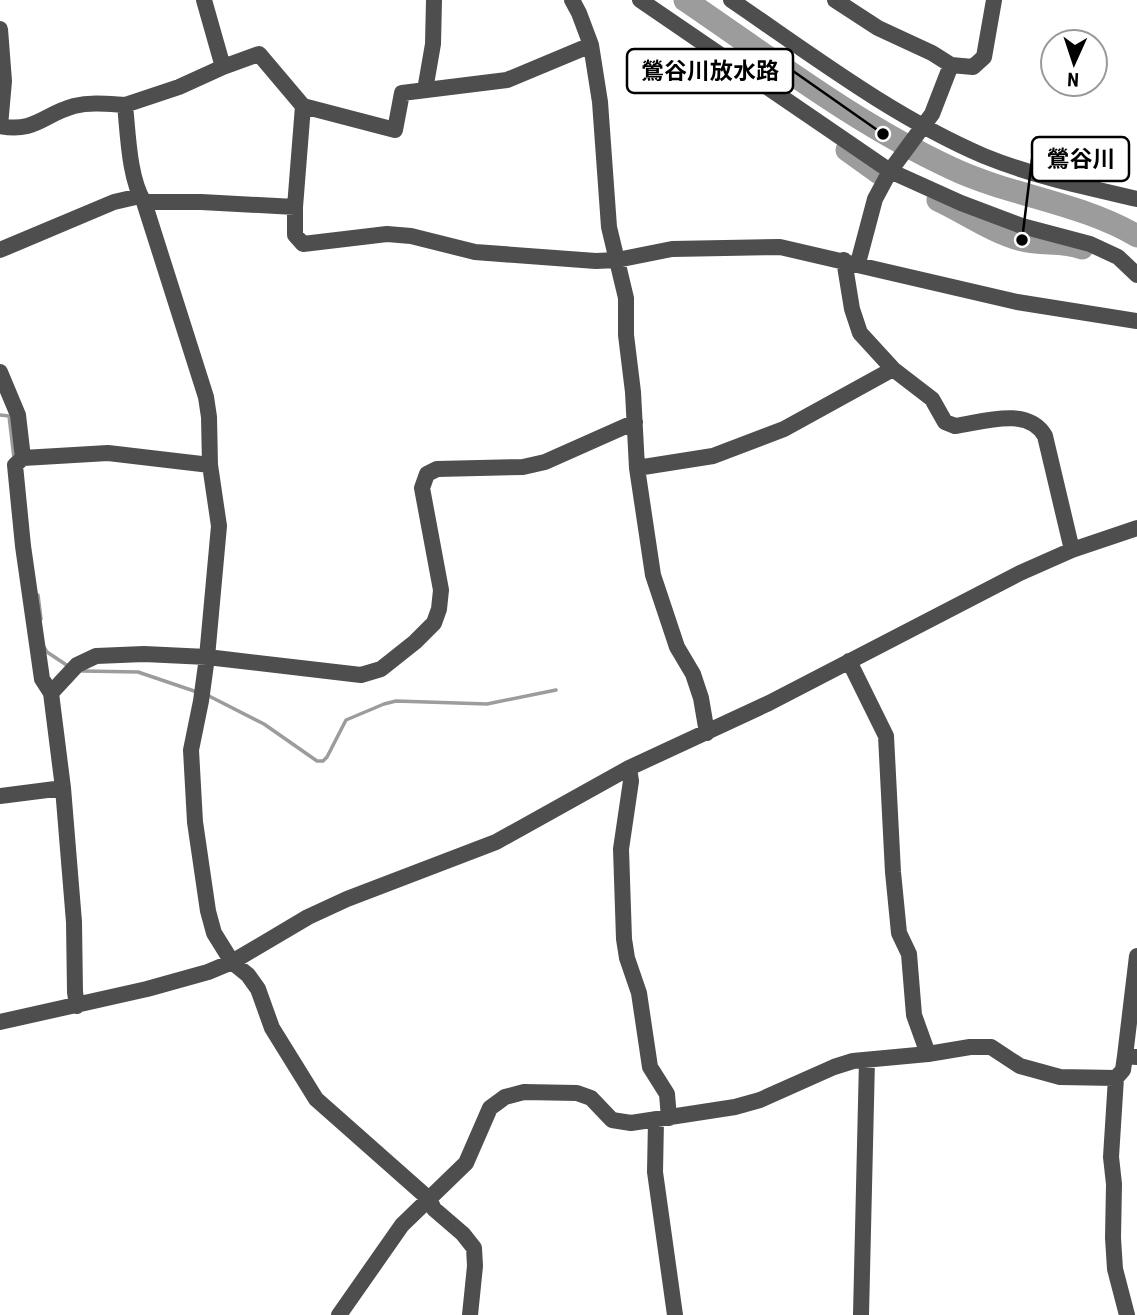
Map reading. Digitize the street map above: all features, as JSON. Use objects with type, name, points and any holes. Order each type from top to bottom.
[{"type":"street","points":[[204,0],[223,67]]},
{"type":"street","points":[[425,90],[433,44],[434,0]]},
{"type":"street","points":[[572,0],[590,45],[600,102],[609,227],[625,298],[637,468],[653,575],[677,647],[693,674],[701,698],[707,733]]},
{"type":"street","points":[[639,0],[892,168],[961,203],[1022,226],[1090,244],[1118,257],[1137,275]]},
{"type":"street","points":[[731,0],[922,128],[1045,178],[1137,199]]},
{"type":"street","points":[[835,0],[878,28],[932,52],[951,65],[972,67],[984,57],[995,0]]},
{"type":"street","points":[[0,29],[5,81],[0,126],[16,129],[88,103],[125,105],[178,88],[259,54],[303,106],[395,130],[402,93],[507,80],[590,45]]},
{"type":"street","points":[[951,65],[942,91],[922,128],[892,168],[875,200],[851,262],[852,309],[860,333],[893,369],[932,399],[945,422],[954,426],[1018,417],[1040,427],[1045,436],[1072,550]]},
{"type":"street","points":[[125,105],[134,171],[206,397],[209,417],[210,466],[219,526],[207,657],[191,750],[195,822],[208,911],[214,933],[232,962],[248,975],[258,989],[272,1028],[316,1099],[429,1199],[434,1209],[463,1234],[474,1248],[470,1315]]},
{"type":"street","points":[[303,106],[295,207],[295,235],[303,243],[387,234],[411,236],[475,252],[596,261],[617,260],[672,249],[780,247],[1017,302],[1137,321]]},
{"type":"street","points":[[0,250],[114,202],[142,199],[295,207]]},
{"type":"street","points":[[637,468],[713,456],[760,438],[783,429],[893,369]]},
{"type":"street","points":[[0,372],[18,415],[23,546],[43,679],[51,693],[63,788],[74,922],[77,1006]]},
{"type":"street","points":[[51,693],[74,669],[96,656],[144,654],[207,657],[361,675],[381,669],[434,623],[439,609],[441,590],[422,488],[427,474],[437,469],[523,467],[545,461],[635,422]]},
{"type":"street","points":[[19,461],[108,453],[210,466]]},
{"type":"street","points":[[0,1022],[77,1006],[196,975],[232,962],[307,917],[496,842],[629,768],[707,733],[1020,573],[1072,550],[1137,528],[1137,535]]},
{"type":"street","points":[[849,661],[886,736],[890,774],[892,872],[899,933],[909,954],[914,1015],[928,1054]]},
{"type":"street","points":[[629,768],[631,781],[621,849],[624,939],[627,958],[639,993],[650,1067],[667,1094],[655,1172],[675,1315]]},
{"type":"street","points":[[0,796],[63,788]]},
{"type":"street","points":[[1127,1315],[1115,1269],[1111,1157],[1116,1078],[1131,1057],[1137,956]]},
{"type":"street","points":[[339,1315],[402,1225],[467,1164],[490,1108],[505,1097],[524,1093],[577,1093],[591,1098],[612,1120],[631,1123],[735,1107],[760,1100],[853,1061],[928,1054],[970,1046],[991,1047],[1020,1066],[1059,1077],[1116,1078]]},
{"type":"street","points":[[861,1315],[867,1060]]},
{"type":"waterway","points":[[685,0],[815,90],[916,151],[974,178],[1093,215],[1137,236]]},
{"type":"waterway","points":[[847,150],[879,173]]},
{"type":"waterway","points":[[938,200],[1011,237],[1082,248]]},
{"type":"waterway","points":[[0,415],[9,416],[14,458]]},
{"type":"waterway","points":[[38,595],[41,619]]},
{"type":"waterway","points":[[44,647],[68,666]]},
{"type":"waterway","points":[[82,671],[138,672],[197,692]]},
{"type":"waterway","points":[[207,695],[264,724],[317,761],[323,761],[346,720],[384,704],[396,701],[487,704],[556,690]]},
{"type":"place","name":"鶯谷川放水路","points":[[883,134]]},
{"type":"place","name":"鶯谷川","points":[[1022,240]]}]
